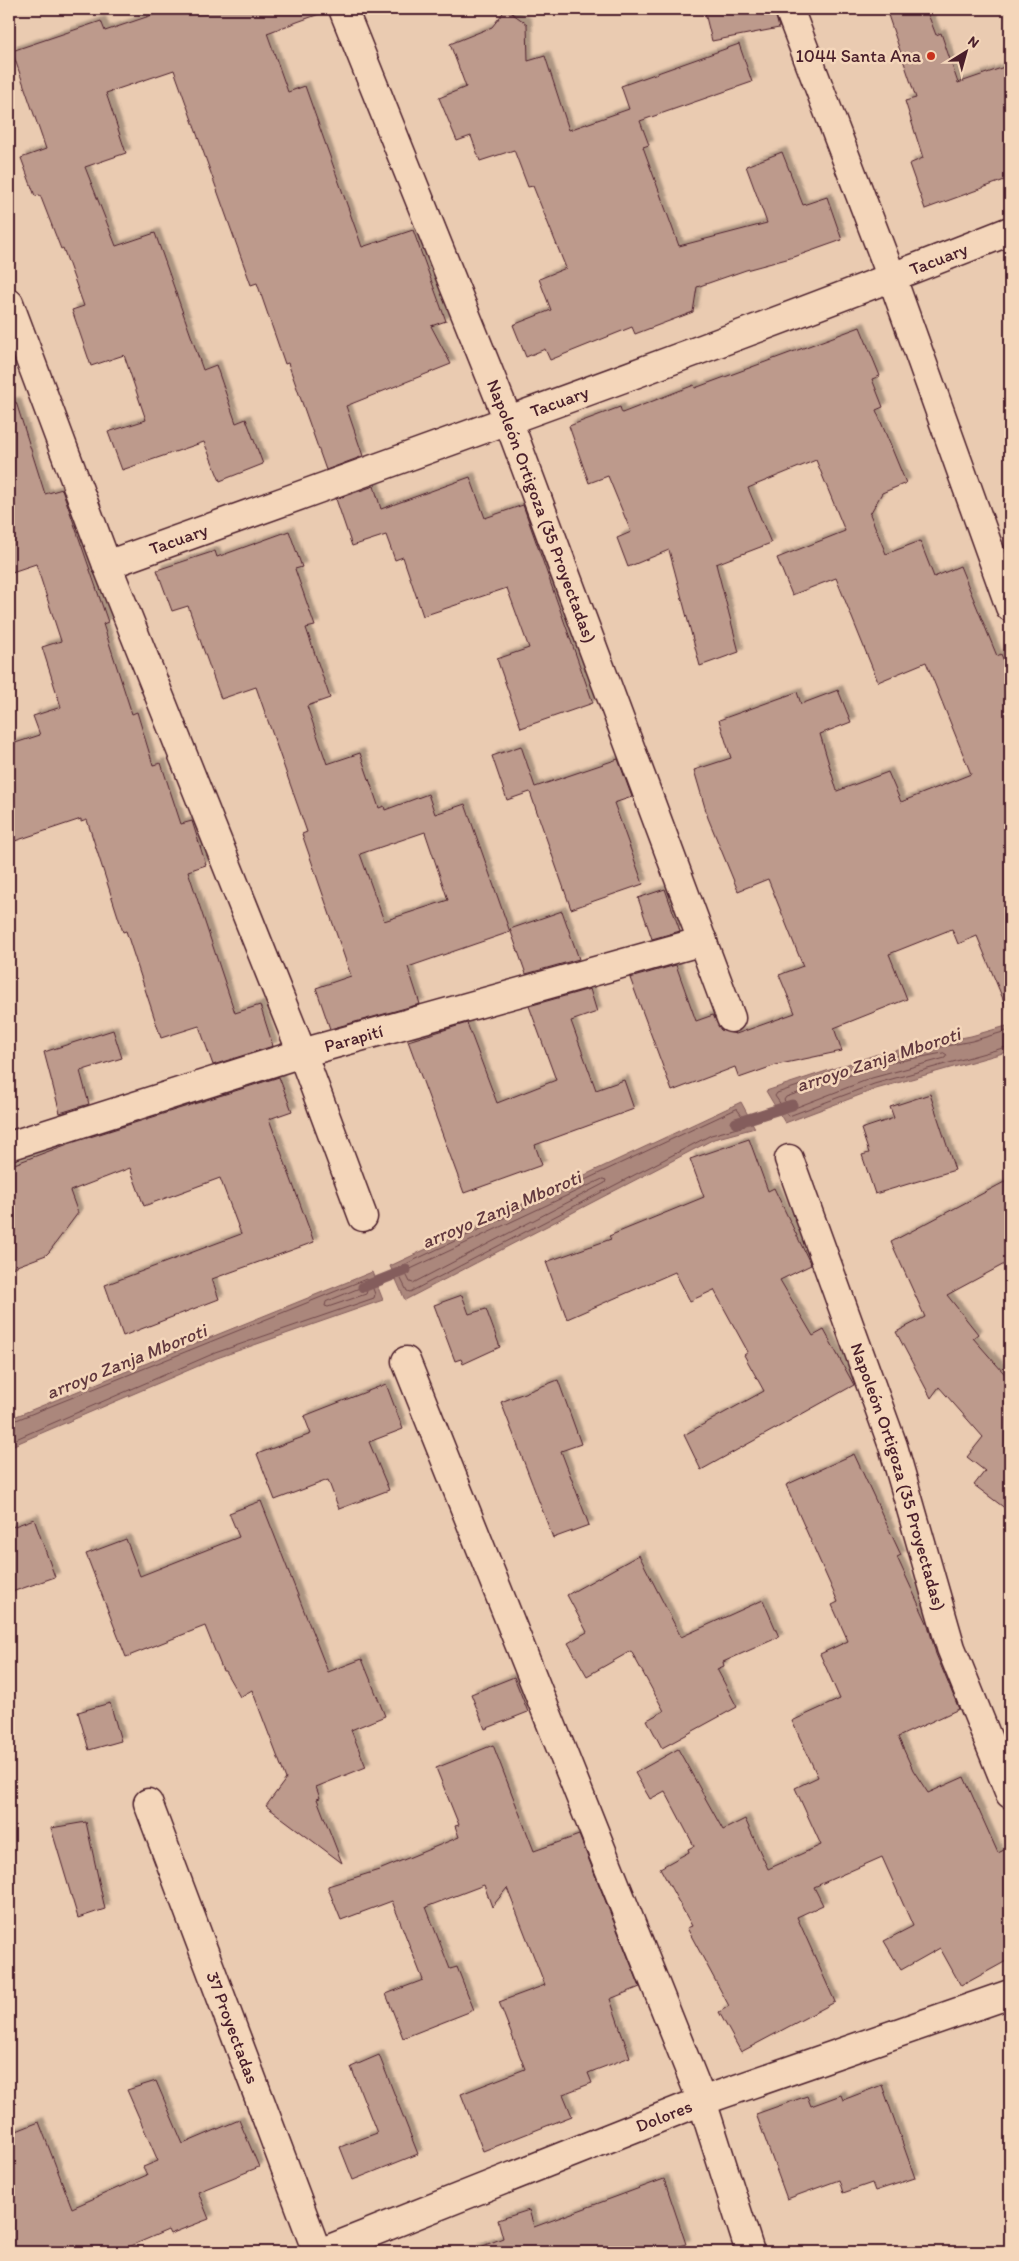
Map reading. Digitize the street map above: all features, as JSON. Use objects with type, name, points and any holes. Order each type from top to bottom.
[{"type":"street","name":"Napoleón Ortigoza (35 Proyectadas)","points":[[343,9],[508,420],[731,1018]]},
{"type":"street","points":[[789,9],[892,278],[1010,607]]},
{"type":"street","name":"Tacuary","points":[[107,565],[508,420],[892,278],[1010,231]]},
{"type":"street","points":[[9,302],[107,565],[302,1054],[363,1217]]},
{"type":"street","name":"Parapití","points":[[14,1136],[703,941]]},
{"type":"street","name":"Napoleón Ortigoza (35 Proyectadas)","points":[[789,1159],[893,1446],[951,1648],[1010,1794]]},
{"type":"street","points":[[406,1362],[702,2101],[750,2252]]},
{"type":"street","name":"37 Proyectadas","points":[[148,1803],[317,2252]]},
{"type":"street","name":"Dolores","points":[[322,2252],[702,2101],[1010,1994]]},
{"type":"water","points":[[1010,1025],[1010,1051],[876,1089],[785,1123],[766,1091],[878,1054],[971,1036]]},
{"type":"water","points":[[741,1102],[755,1128],[714,1139],[405,1300],[390,1266]]},
{"type":"water","points":[[372,1272],[383,1300],[217,1358],[9,1447],[9,1419]]},
{"type":"building","points":[[170,9],[321,9],[322,13],[267,33],[288,92],[305,86],[362,247],[413,230],[446,321],[431,326],[451,364],[346,406],[363,456],[326,470],[288,363],[285,364],[257,283],[251,285],[174,70],[106,93],[126,153],[85,167],[116,246],[155,233],[203,370],[216,365],[236,423],[246,419],[263,464],[220,481],[204,442],[122,470],[108,432],[146,420],[124,355],[91,366],[72,310],[84,306],[63,248],[61,249],[40,195],[35,196],[21,158],[46,149],[12,51],[101,21],[105,31]]},
{"type":"building","points":[[506,9],[527,24],[528,61],[545,56],[569,130],[629,109],[621,86],[739,44],[752,82],[640,121],[649,145],[643,147],[679,246],[767,223],[746,166],[782,152],[803,205],[827,197],[842,240],[697,287],[693,312],[635,334],[632,327],[550,360],[545,349],[526,357],[513,325],[551,310],[539,279],[566,268],[533,186],[528,187],[514,150],[480,161],[471,136],[457,141],[439,98],[466,87],[450,44],[492,27]]},
{"type":"building","points":[[704,9],[774,9],[779,28],[712,41]]},
{"type":"building","points":[[886,9],[926,9],[936,35],[941,33],[958,83],[1010,65],[1010,178],[925,209],[909,164],[923,158],[905,101],[916,98]]},
{"type":"building","points":[[860,327],[880,376],[872,379],[883,407],[876,410],[906,483],[882,493],[870,514],[886,554],[920,541],[934,577],[960,566],[997,656],[1001,654],[1010,676],[1010,1016],[977,936],[958,944],[952,929],[889,954],[907,999],[834,1028],[842,1051],[776,1065],[739,1078],[735,1067],[672,1091],[630,978],[676,965],[696,1021],[713,1015],[721,1030],[736,1034],[795,1013],[779,975],[803,966],[768,879],[738,891],[708,818],[694,770],[731,758],[719,720],[797,692],[801,704],[838,690],[851,722],[820,734],[837,791],[888,772],[901,802],[971,774],[926,662],[878,682],[836,578],[792,595],[777,558],[845,531],[816,460],[748,488],[771,543],[716,564],[739,652],[700,666],[669,550],[628,567],[617,538],[631,532],[608,476],[589,483],[569,426],[620,407],[622,413],[694,385],[695,388]]},
{"type":"building","points":[[16,402],[45,494],[62,489],[108,622],[103,624],[132,714],[137,712],[153,765],[161,763],[181,824],[192,821],[206,865],[188,871],[235,1013],[260,1005],[273,1046],[213,1065],[199,1026],[161,1038],[126,931],[123,932],[87,820],[81,822],[81,819],[9,843],[9,745],[40,735],[33,716],[61,707],[42,647],[61,641],[36,564],[9,573],[9,403]]},
{"type":"building","points":[[470,477],[485,518],[523,505],[593,703],[521,728],[497,659],[529,648],[507,588],[423,616],[403,557],[395,560],[386,535],[352,546],[336,499],[374,486],[381,509]]},
{"type":"building","points":[[289,531],[302,567],[295,569],[315,626],[306,628],[330,698],[307,706],[327,764],[360,753],[379,808],[384,806],[385,810],[428,794],[435,814],[465,804],[510,932],[408,967],[420,1004],[330,1029],[316,988],[351,976],[302,834],[307,832],[256,687],[221,699],[188,606],[172,611],[157,570],[215,551],[217,557]],"holes":[[[425,832],[448,900],[384,921],[360,854]]]},
{"type":"building","points":[[521,746],[535,787],[618,759],[632,797],[614,803],[643,884],[571,909],[530,792],[507,800],[492,756]]},
{"type":"building","points":[[665,889],[680,931],[652,939],[638,898]]},
{"type":"building","points":[[562,911],[579,959],[526,974],[510,929]]},
{"type":"building","points":[[590,989],[597,1012],[571,1021],[596,1090],[624,1080],[634,1109],[535,1145],[542,1165],[464,1193],[408,1041],[467,1023],[497,1103],[556,1080],[529,1006]]},
{"type":"building","points":[[113,1030],[122,1058],[80,1071],[89,1104],[60,1113],[44,1052]]},
{"type":"building","points":[[279,1077],[292,1111],[269,1119],[314,1242],[212,1279],[219,1299],[123,1336],[105,1285],[241,1234],[220,1178],[144,1206],[130,1168],[70,1191],[78,1213],[49,1252],[46,1255],[9,1269],[9,1166],[68,1144]]},
{"type":"building","points":[[930,1094],[955,1170],[875,1194],[862,1155],[869,1153],[861,1129],[894,1118],[890,1107]]},
{"type":"building","points":[[749,1139],[768,1191],[774,1188],[811,1265],[780,1280],[813,1336],[824,1330],[854,1385],[701,1470],[684,1435],[764,1391],[744,1355],[748,1352],[714,1290],[690,1301],[675,1272],[567,1319],[546,1262],[611,1239],[609,1236],[704,1197],[690,1159]]},
{"type":"building","points":[[1010,1179],[1010,1261],[947,1295],[978,1334],[973,1338],[1010,1380],[1010,1512],[974,1485],[985,1471],[967,1457],[983,1437],[939,1387],[931,1398],[896,1332],[925,1317],[891,1242]]},
{"type":"building","points":[[462,1295],[469,1314],[486,1309],[500,1347],[463,1364],[461,1359],[455,1361],[434,1305]]},
{"type":"building","points":[[558,1380],[581,1444],[561,1451],[589,1525],[553,1538],[501,1402]]},
{"type":"building","points":[[386,1384],[403,1429],[369,1442],[389,1490],[339,1509],[328,1480],[275,1500],[257,1454],[311,1434],[304,1416]]},
{"type":"building","points":[[854,1454],[901,1555],[897,1557],[928,1625],[936,1654],[959,1709],[898,1737],[913,1770],[928,1793],[964,1777],[998,1853],[1010,1847],[1010,1959],[961,1986],[940,1948],[901,1970],[884,1941],[913,1926],[882,1857],[814,1887],[823,1905],[797,1917],[835,2002],[741,2052],[719,2012],[729,2006],[687,1928],[692,1926],[660,1868],[689,1852],[688,1849],[694,1846],[665,1791],[650,1799],[635,1773],[678,1749],[723,1830],[745,1819],[768,1869],[821,1845],[795,1788],[818,1777],[792,1721],[840,1699],[820,1654],[848,1641],[832,1605],[838,1602],[786,1485]]},
{"type":"building","points":[[261,1501],[328,1672],[362,1659],[385,1716],[351,1730],[366,1767],[316,1787],[320,1798],[317,1799],[342,1863],[266,1806],[286,1779],[252,1690],[240,1697],[225,1671],[223,1671],[205,1626],[126,1657],[86,1554],[126,1539],[140,1576],[239,1537],[229,1513]]},
{"type":"building","points":[[34,1519],[55,1577],[9,1593],[9,1528]]},
{"type":"building","points":[[639,1555],[681,1637],[763,1600],[779,1637],[723,1662],[724,1666],[717,1669],[737,1707],[662,1748],[647,1720],[664,1711],[631,1651],[587,1676],[568,1643],[587,1632],[567,1595]]},
{"type":"building","points":[[514,1677],[528,1712],[485,1729],[471,1694]]},
{"type":"building","points":[[110,1703],[121,1741],[89,1750],[78,1712]]},
{"type":"building","points":[[493,1745],[534,1851],[579,1835],[640,1987],[610,1999],[630,2057],[588,2073],[592,2083],[563,2094],[572,2116],[483,2151],[461,2094],[525,2069],[499,2002],[545,1985],[507,1888],[492,1907],[484,1885],[426,1907],[450,1969],[457,1967],[474,2010],[403,2038],[386,1994],[423,1980],[392,1901],[341,1920],[328,1886],[379,1870],[459,1837],[455,1826],[459,1825],[436,1768]]},
{"type":"building","points":[[86,1822],[105,1909],[78,1918],[51,1828]]},
{"type":"building","points":[[379,2055],[418,2154],[353,2180],[340,2147],[377,2133],[351,2067]]},
{"type":"building","points":[[156,2081],[183,2144],[239,2120],[259,2167],[198,2192],[209,2219],[170,2234],[168,2230],[117,2252],[9,2252],[9,2134],[39,2122],[72,2208],[147,2175],[143,2167],[158,2161],[127,2090]]},
{"type":"building","points":[[882,2085],[915,2178],[875,2191],[872,2183],[843,2193],[839,2180],[787,2199],[756,2114],[807,2096],[811,2106],[841,2095],[843,2100]]},
{"type":"building","points":[[664,2179],[686,2244],[658,2252],[475,2252],[475,2249],[503,2238],[498,2220],[529,2210],[534,2227]]},
{"type":"waterway","name":"arroyo Zanja Mboroti","points":[[736,1123],[792,1105]]},
{"type":"waterway","name":"arroyo Zanja Mboroti","points":[[363,1287],[406,1270]]},
{"type":"place","name":"1044 Santa Ana","points":[[931,56]]}]
